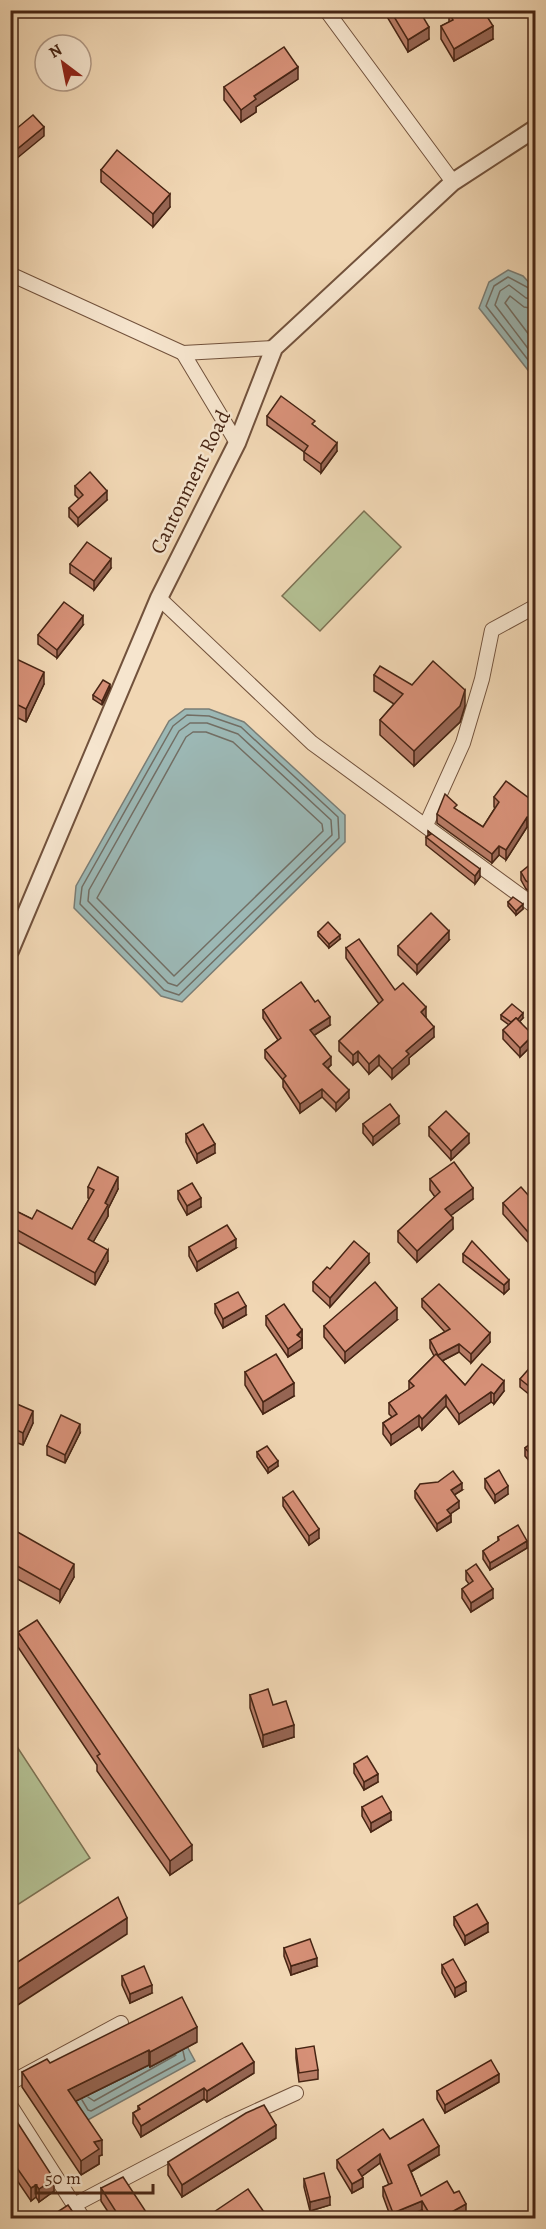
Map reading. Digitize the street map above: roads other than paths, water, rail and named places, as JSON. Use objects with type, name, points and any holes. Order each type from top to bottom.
[{"type":"street","points":[[326,10],[453,182]]},
{"type":"street","name":"Cantonment Road","points":[[10,951],[159,598],[237,443],[274,348],[453,182],[536,128]]},
{"type":"street","points":[[10,274],[183,353],[274,348]]},
{"type":"street","points":[[183,353],[237,443]]},
{"type":"street","points":[[159,598],[312,743],[536,907]]},
{"type":"street","points":[[426,825],[463,743],[482,679],[492,630],[536,606]]},
{"type":"street","points":[[10,2083],[121,2023]]},
{"type":"street","points":[[74,2205],[228,2124],[296,2093]]},
{"type":"street","points":[[10,2105],[83,2218]]},
{"type":"water","points":[[508,270],[523,276],[535,289],[535,379],[479,308],[489,282]]},
{"type":"water","points":[[185,709],[209,709],[244,722],[345,815],[345,842],[182,1002],[161,996],[74,908],[76,886],[169,721]]},
{"type":"water","points":[[175,2024],[195,2061],[86,2121],[66,2083]]}]
